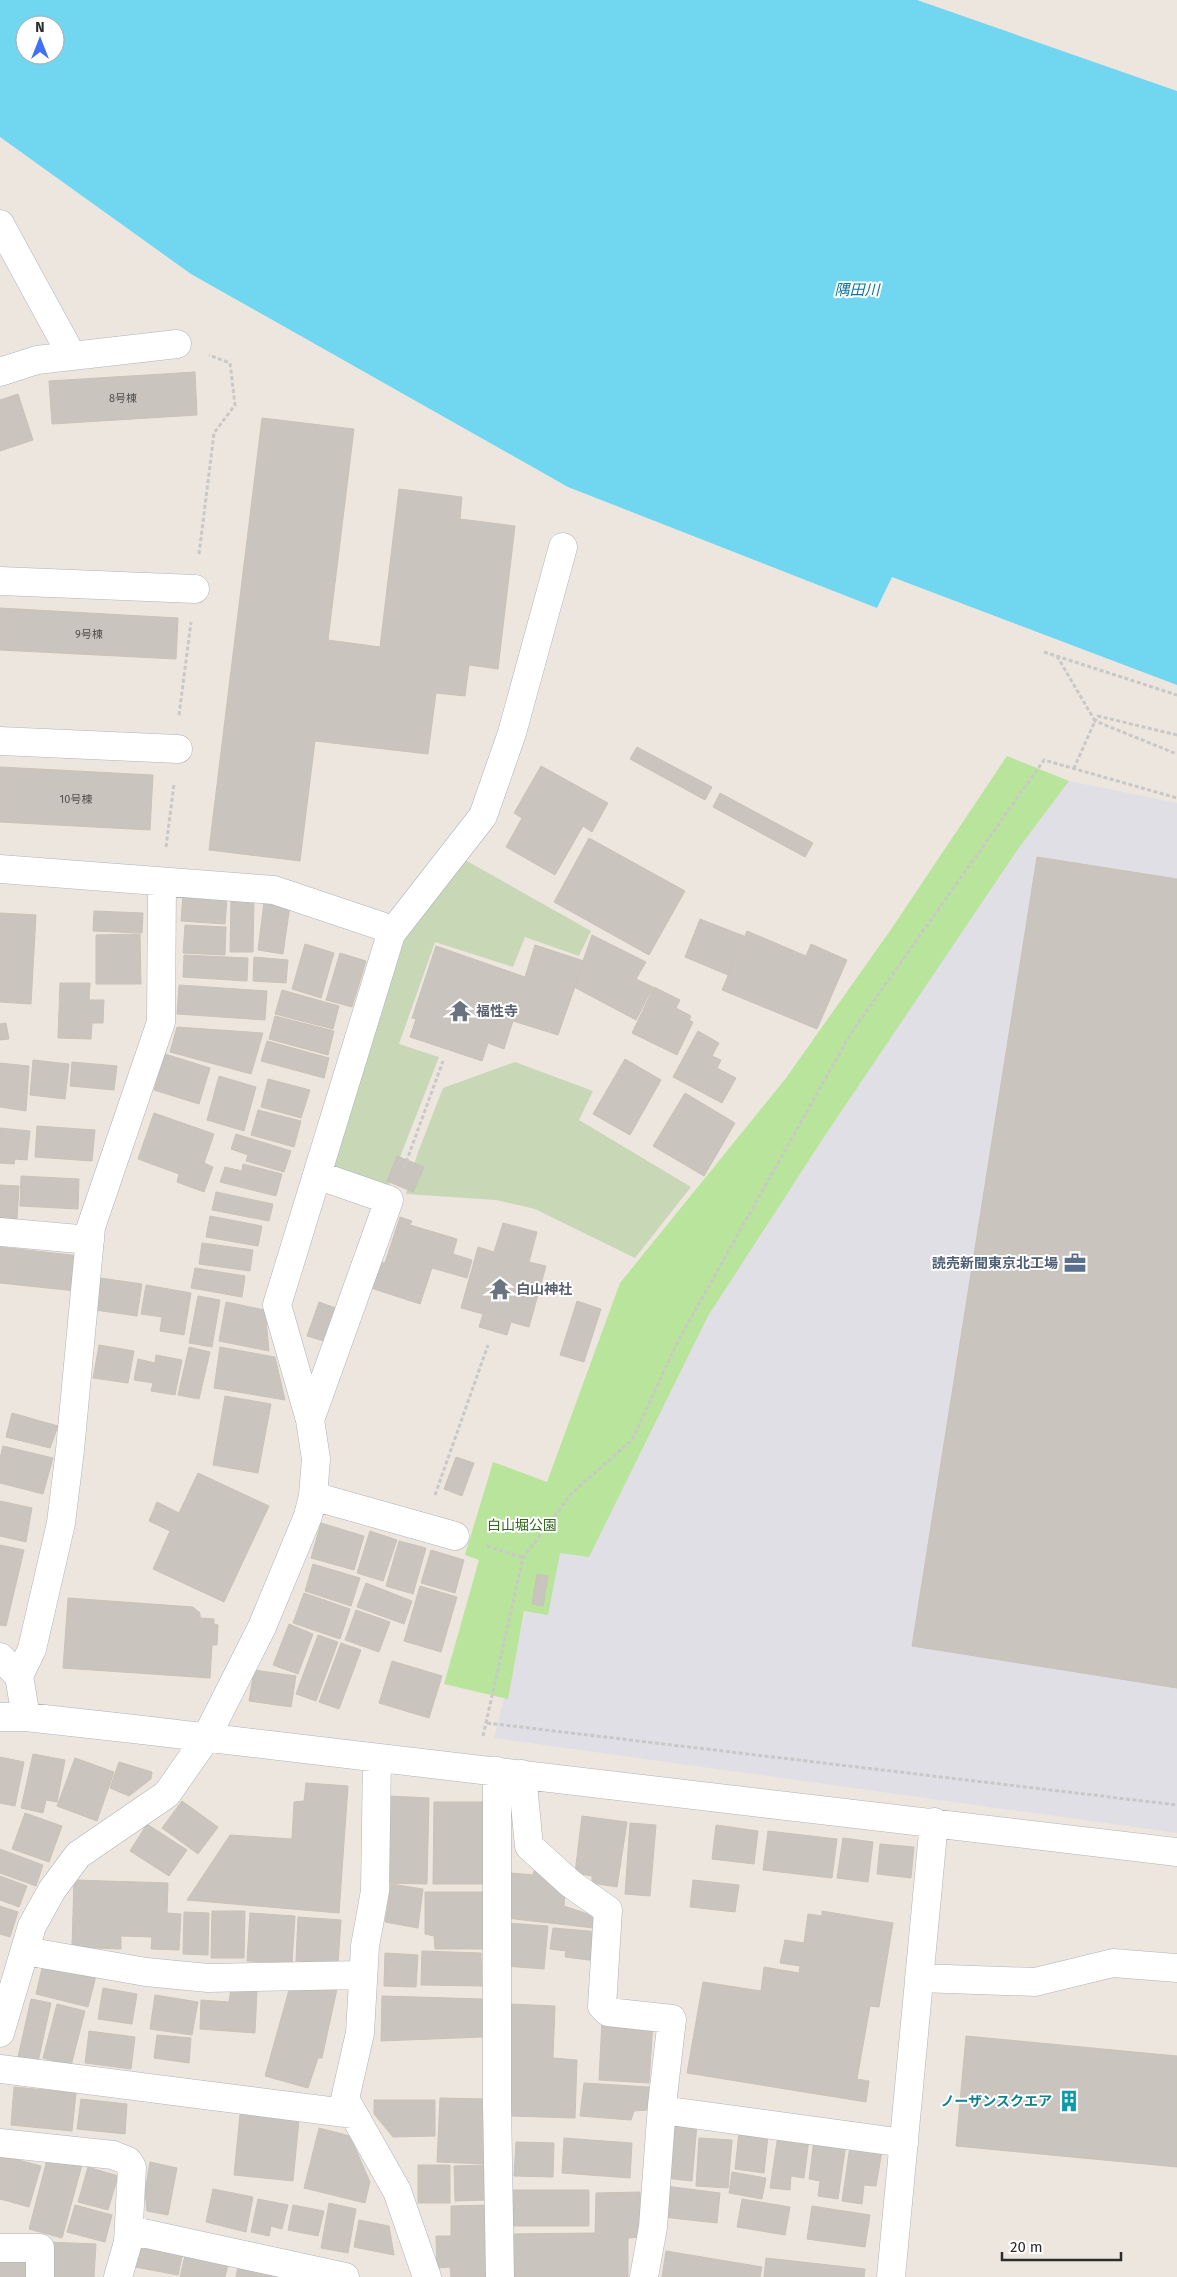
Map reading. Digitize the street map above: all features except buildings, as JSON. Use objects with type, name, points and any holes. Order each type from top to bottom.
[{"type":"street","points":[[0,224],[72,356]]},
{"type":"street","points":[[0,372],[37,360],[177,344]]},
{"type":"street","points":[[0,2033],[32,1926],[52,1890],[78,1855],[167,1794],[206,1738],[262,1627],[308,1516],[313,1496],[316,1459],[310,1420],[277,1305],[386,930],[483,816],[512,733],[563,547]]},
{"type":"street","points":[[0,581],[195,589]]},
{"type":"street","points":[[0,741],[178,748]]},
{"type":"street","points":[[0,869],[274,890],[386,930]]},
{"type":"street","points":[[162,882],[161,1022],[91,1227],[71,1441],[61,1523],[32,1649],[19,1676],[13,1717],[498,1771],[1177,1852]]},
{"type":"street","points":[[310,1420],[389,1200],[316,1174]]},
{"type":"street","points":[[0,1232],[90,1240]]},
{"type":"street","points":[[313,1496],[455,1536]]},
{"type":"street","points":[[0,1657],[19,1676]]},
{"type":"street","points":[[377,1758],[375,1891],[365,1946],[360,2033],[345,2099],[397,2192],[427,2277]]},
{"type":"street","points":[[498,1771],[529,1846],[571,1884],[608,1910],[602,2006],[608,2012],[672,2019],[652,2227],[644,2277]]},
{"type":"street","points":[[498,1771],[497,2104],[500,2277]]},
{"type":"street","points":[[891,2277],[934,1822]]},
{"type":"street","points":[[25,1951],[146,1972],[208,1978],[363,1974]]},
{"type":"street","points":[[919,1978],[1035,1982],[1113,1963],[1177,1968]]},
{"type":"street","points":[[0,2069],[353,2114]]},
{"type":"street","points":[[662,2110],[904,2143]]},
{"type":"street","points":[[0,2143],[113,2155],[128,2161],[132,2167],[128,2242],[118,2277]]},
{"type":"street","points":[[129,2230],[345,2277]]},
{"type":"street","points":[[0,2248],[40,2248],[40,2277]]},
{"type":"path","points":[[1044,652],[1177,695]]},
{"type":"path","points":[[1057,656],[1095,722],[1177,754]]},
{"type":"path","points":[[1074,768],[1098,716],[1177,735]]},
{"type":"path","points":[[498,1771],[487,1723],[524,1558],[572,1493],[632,1440],[678,1341],[851,1033],[1044,760],[1177,798]]},
{"type":"path","points":[[402,1174],[443,1061]]},
{"type":"path","points":[[424,1527],[488,1345]]},
{"type":"path","points":[[487,1723],[1177,1805]]},
{"type":"shaded area","points":[[1054,778],[1177,803],[1177,1833],[494,1738],[542,1543]]},
{"type":"green space","name":"白山堀公園","points":[[1007,756],[1069,781],[1018,849],[822,1140],[708,1316],[589,1557],[560,1553],[548,1615],[524,1611],[508,1699],[444,1684],[479,1560],[465,1555],[493,1462],[547,1482],[620,1283],[786,1078],[892,928]]},
{"type":"green space","points":[[458,856],[591,931],[579,956],[525,937],[513,967],[435,942],[399,1044],[439,1057],[388,1188],[333,1167],[403,939]]},
{"type":"green space","points":[[515,1062],[593,1091],[579,1120],[691,1187],[635,1258],[535,1209],[496,1200],[406,1194],[417,1155],[443,1088]]},
{"type":"water","name":"隅田川","points":[[0,0],[917,0],[1177,91],[1177,685],[892,577],[877,608],[568,487],[191,274],[0,137]]},
{"type":"place","name":"福性寺","points":[[460,1011]]},
{"type":"place","name":"読売新聞東京北工場","points":[[1075,1263]]},
{"type":"place","name":"白山神社","points":[[500,1289]]},
{"type":"place","name":"ノーザンスクエア","points":[[1069,2101]]}]
